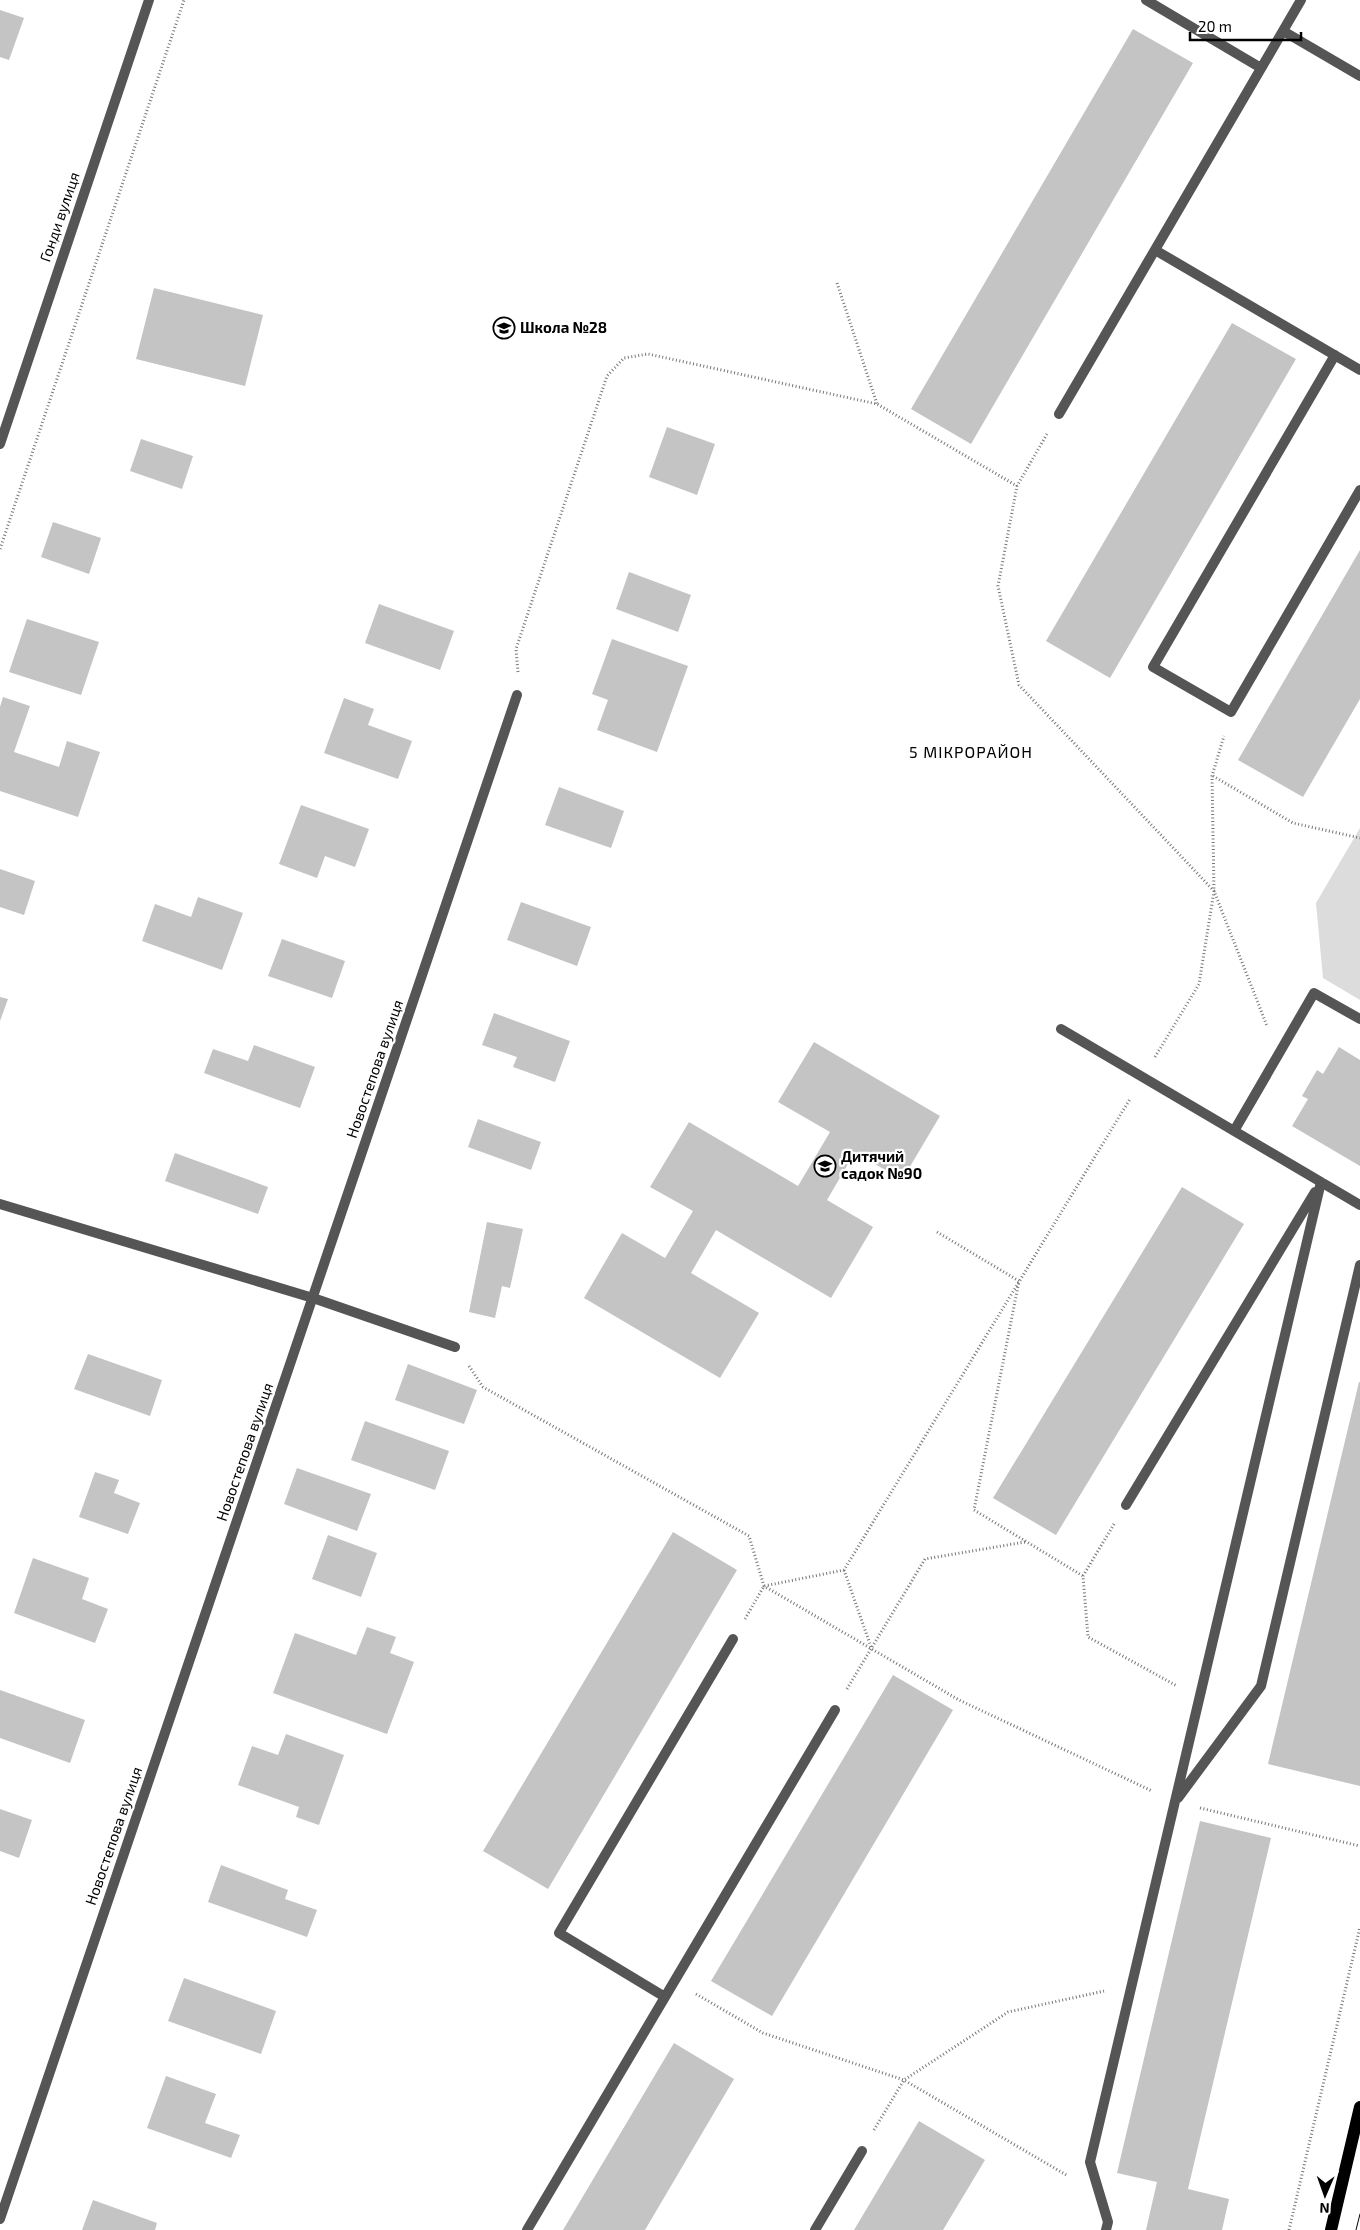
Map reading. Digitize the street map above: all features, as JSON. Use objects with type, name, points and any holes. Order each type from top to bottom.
[{"type":"main road","points":[[1331,2230],[1360,2107]]},
{"type":"street","name":"Гонди вулиця","points":[[0,444],[149,0]]},
{"type":"street","points":[[1146,0],[1262,68]]},
{"type":"street","points":[[1059,414],[1301,0]]},
{"type":"street","points":[[1283,30],[1360,76]]},
{"type":"street","points":[[1155,250],[1360,370]]},
{"type":"street","points":[[1335,355],[1153,667],[1231,712],[1360,490]]},
{"type":"street","name":"Новостепова вулиця","points":[[0,2219],[517,696]]},
{"type":"street","points":[[1234,1131],[1314,993],[1360,1019]]},
{"type":"street","points":[[1061,1029],[1360,1206]]},
{"type":"street","points":[[1126,1505],[1321,1182]]},
{"type":"street","points":[[1106,2230],[1108,2222],[1090,2162],[1321,1182]]},
{"type":"street","points":[[0,1204],[313,1298],[455,1346]]},
{"type":"street","points":[[1175,1802],[1260,1686],[1360,1265]]},
{"type":"street","points":[[665,1996],[558,1933],[733,1639]]},
{"type":"street","points":[[527,2230],[835,1710]]},
{"type":"street","points":[[815,2230],[862,2151]]},
{"type":"path","points":[[0,549],[184,0]]},
{"type":"path","points":[[837,283],[877,404]]},
{"type":"path","points":[[517,696],[520,680],[516,650],[607,376],[624,358],[648,354],[877,404],[1017,486]]},
{"type":"path","points":[[1059,414],[1017,486],[998,586],[1019,685],[1214,891],[1278,1055]]},
{"type":"path","points":[[733,1639],[764,1586],[844,1570],[1199,984],[1214,891],[1212,776],[1231,712]]},
{"type":"path","points":[[1212,776],[1293,822],[1360,838]]},
{"type":"path","points":[[937,1232],[1019,1281]]},
{"type":"path","points":[[1019,1281],[974,1510],[1082,1576]]},
{"type":"path","points":[[484,1387],[749,1536],[764,1586],[959,1700],[1175,1802],[1360,1846]]},
{"type":"path","points":[[1126,1505],[1082,1576],[1088,1638],[1200,1698]]},
{"type":"path","points":[[835,1710],[925,1558],[1026,1542]]},
{"type":"path","points":[[844,1570],[872,1648]]},
{"type":"path","points":[[1289,2230],[1360,1927]]},
{"type":"path","points":[[674,1981],[763,2033],[904,2080],[1100,2195]]},
{"type":"path","points":[[862,2151],[904,2080],[1008,2012],[1132,1986]]},
{"type":"shaded area","points":[[1360,828],[1360,1000],[1323,978],[1316,903]]},
{"type":"building","points":[[0,10],[24,18],[9,60],[0,57]]},
{"type":"building","points":[[1133,29],[1193,63],[971,444],[911,409]]},
{"type":"building","points":[[154,288],[263,315],[245,386],[136,359]]},
{"type":"building","points":[[1232,323],[1296,359],[1110,678],[1046,641]]},
{"type":"building","points":[[667,427],[715,444],[697,495],[649,477]]},
{"type":"building","points":[[141,439],[193,456],[182,489],[130,471]]},
{"type":"building","points":[[53,522],[101,538],[89,574],[41,557]]},
{"type":"building","points":[[1360,550],[1360,699],[1303,797],[1238,760]]},
{"type":"building","points":[[629,572],[691,595],[678,632],[616,609]]},
{"type":"building","points":[[379,604],[454,631],[440,670],[365,643]]},
{"type":"building","points":[[27,619],[99,642],[81,695],[9,672]]},
{"type":"building","points":[[612,639],[688,666],[657,752],[597,730],[608,700],[592,694]]},
{"type":"building","points":[[3,697],[30,706],[14,752],[59,767],[67,741],[100,752],[78,817],[0,791],[0,707]]},
{"type":"building","points":[[344,698],[374,709],[368,725],[412,741],[398,779],[324,753]]},
{"type":"building","points":[[559,787],[624,811],[611,848],[545,825]]},
{"type":"building","points":[[301,805],[369,829],[355,867],[325,856],[317,878],[279,864]]},
{"type":"building","points":[[0,869],[35,881],[24,915],[0,907]]},
{"type":"building","points":[[198,897],[243,913],[222,970],[142,941],[155,904],[191,917]]},
{"type":"building","points":[[521,902],[591,927],[577,966],[507,940]]},
{"type":"building","points":[[282,939],[345,961],[332,998],[268,976]]},
{"type":"building","points":[[0,997],[8,999],[0,1021]]},
{"type":"building","points":[[494,1013],[570,1041],[555,1082],[513,1067],[517,1057],[482,1045]]},
{"type":"building","points":[[814,1042],[940,1116],[902,1180],[855,1152],[827,1200],[873,1227],[831,1298],[716,1230],[691,1273],[759,1313],[720,1378],[584,1298],[622,1233],[665,1258],[693,1211],[650,1187],[689,1122],[798,1186],[830,1132],[778,1102]]},
{"type":"building","points":[[254,1045],[315,1067],[300,1108],[204,1073],[213,1049],[248,1061]]},
{"type":"building","points":[[1339,1047],[1360,1060],[1360,1166],[1292,1126],[1308,1099],[1302,1096],[1317,1070],[1323,1074]]},
{"type":"building","points":[[478,1119],[541,1142],[531,1170],[468,1147]]},
{"type":"building","points":[[175,1153],[268,1187],[258,1214],[165,1181]]},
{"type":"building","points":[[1182,1187],[1244,1224],[1056,1535],[993,1498]]},
{"type":"building","points":[[487,1222],[523,1229],[510,1288],[502,1286],[495,1318],[469,1312]]},
{"type":"building","points":[[88,1354],[162,1380],[150,1416],[74,1389]]},
{"type":"building","points":[[408,1364],[477,1390],[464,1424],[395,1400]]},
{"type":"building","points":[[1360,1382],[1360,1786],[1268,1764]]},
{"type":"building","points":[[365,1421],[449,1451],[435,1490],[351,1460]]},
{"type":"building","points":[[297,1468],[371,1494],[357,1531],[284,1504]]},
{"type":"building","points":[[95,1472],[119,1480],[114,1493],[140,1503],[128,1534],[79,1517]]},
{"type":"building","points":[[673,1532],[737,1570],[548,1889],[483,1851]]},
{"type":"building","points":[[328,1535],[377,1553],[361,1597],[312,1579]]},
{"type":"building","points":[[33,1558],[89,1578],[82,1599],[108,1609],[95,1643],[14,1613]]},
{"type":"building","points":[[367,1627],[396,1637],[390,1653],[414,1662],[387,1734],[273,1693],[295,1633],[356,1655]]},
{"type":"building","points":[[893,1675],[953,1710],[772,2016],[711,1981]]},
{"type":"building","points":[[0,1690],[85,1720],[70,1763],[0,1738]]},
{"type":"building","points":[[286,1734],[344,1755],[319,1825],[296,1817],[299,1807],[238,1785],[252,1746],[278,1755]]},
{"type":"building","points":[[0,1809],[32,1820],[19,1858],[0,1851]]},
{"type":"building","points":[[1200,1821],[1271,1838],[1188,2189],[1229,2199],[1222,2230],[1146,2230],[1157,2182],[1117,2173]]},
{"type":"building","points":[[221,1865],[288,1890],[285,1899],[317,1910],[307,1937],[208,1902]]},
{"type":"building","points":[[184,1978],[276,2011],[261,2054],[168,2021]]},
{"type":"building","points":[[674,2043],[734,2079],[645,2230],[563,2230]]},
{"type":"building","points":[[166,2076],[216,2094],[205,2123],[240,2135],[231,2158],[147,2128]]},
{"type":"building","points":[[919,2121],[985,2160],[943,2230],[854,2230]]},
{"type":"building","points":[[93,2200],[157,2223],[155,2230],[82,2230]]},
{"type":"tram line","points":[[1356,2230],[1360,2214]]},
{"type":"place","name":"Школа №28","points":[[504,328]]},
{"type":"place","name":"Дитячий садок №90","points":[[825,1166]]},
{"type":"district","name":"5 МІКРОРАЙОН","points":[[971,752]]}]
